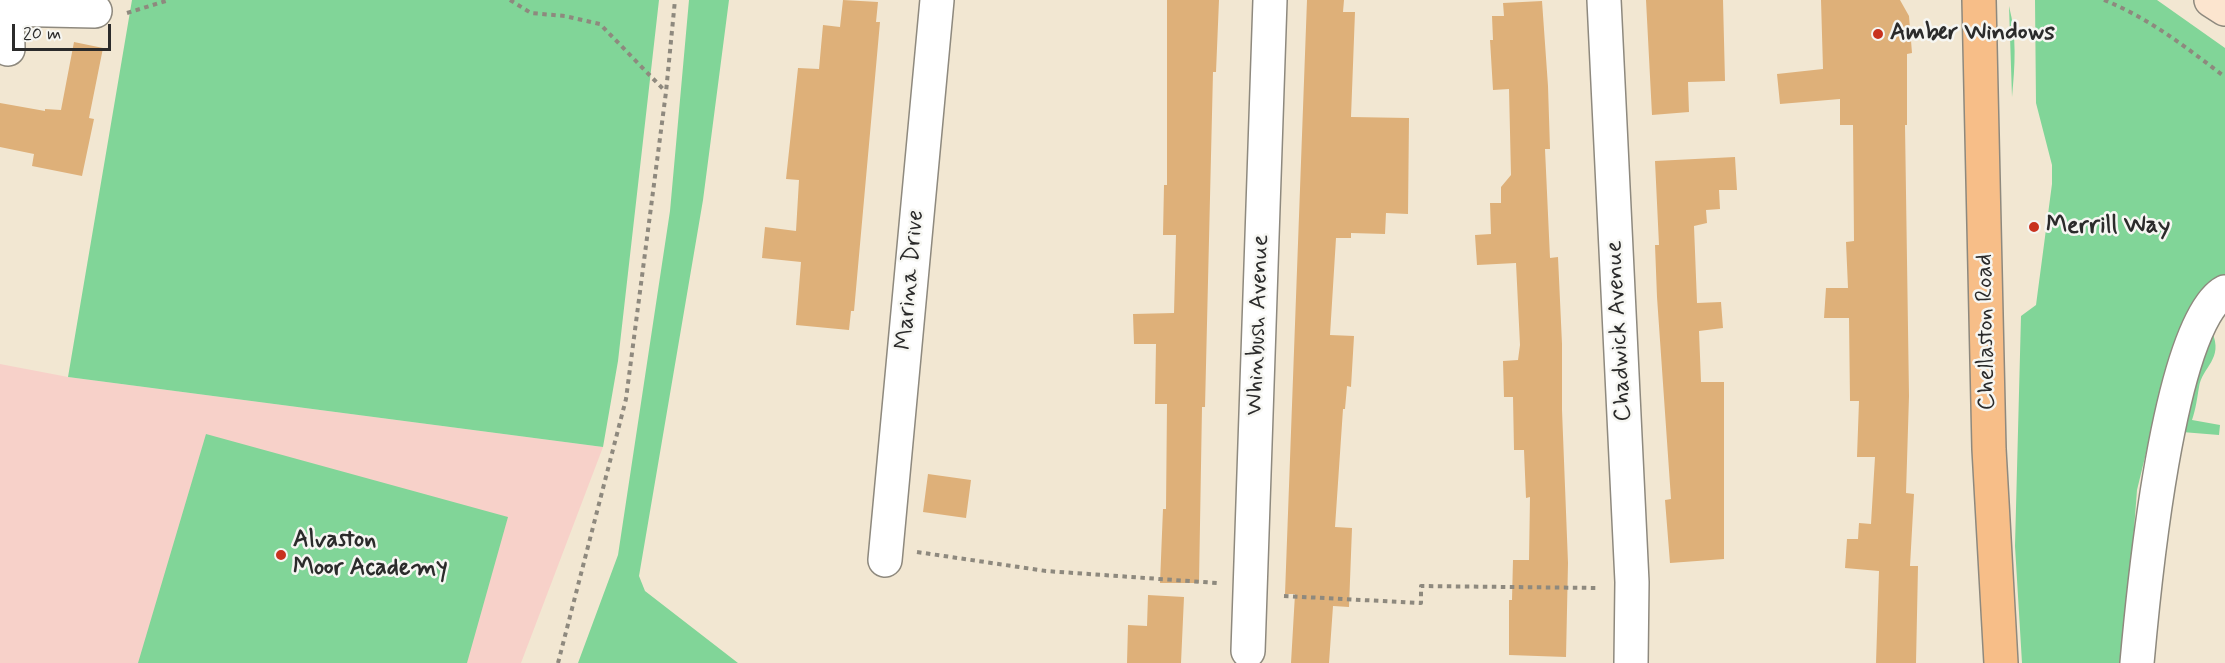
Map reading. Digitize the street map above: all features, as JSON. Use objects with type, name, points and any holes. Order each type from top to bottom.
[{"type":"main road","name":"Chellaston Road","points":[[1979,0],[1989,449],[2001,663]]},
{"type":"street","name":"Marina Drive","points":[[886,554],[937,0]]},
{"type":"street","name":"Whinbush Avenue","points":[[1248,651],[1270,0]]},
{"type":"street","name":"Chadwick Avenue","points":[[1604,0],[1632,588],[1632,663]]},
{"type":"street","points":[[2211,0],[2225,9]]},
{"type":"street","points":[[8,49],[4,9],[95,11]]},
{"type":"street","points":[[2137,663],[2154,503],[2182,372],[2200,322],[2217,296],[2225,292]]},
{"type":"path","points":[[95,11],[119,15],[169,0]]},
{"type":"path","points":[[510,0],[531,13],[565,16],[600,24],[666,92]]},
{"type":"path","points":[[558,663],[626,399],[666,92],[675,0]]},
{"type":"path","points":[[2104,0],[2127,9],[2225,77]]},
{"type":"path","points":[[886,554],[1250,590],[1421,603],[1421,586],[1632,588]]},
{"type":"shaded area","name":"Alvaston Moor Academy","points":[[0,364],[68,377],[603,447],[521,663],[0,663]]},
{"type":"green space","points":[[132,0],[659,0],[618,361],[603,447],[68,377]]},
{"type":"green space","points":[[689,0],[729,0],[703,200],[639,576],[645,591],[738,663],[578,663],[618,555],[670,211]]},
{"type":"green space","points":[[2035,0],[2157,0],[2225,48],[2225,280],[2204,291],[2191,305],[2164,379],[2137,490],[2124,663],[2022,663],[2015,546],[2021,316],[2036,305],[2052,184],[2052,165],[2036,103]]},
{"type":"green space","points":[[2009,6],[2015,51],[2012,97]]},
{"type":"green space","points":[[2212,332],[2215,341],[2214,356],[2201,380],[2192,420],[2220,425],[2219,435],[2182,432],[2198,362]]},
{"type":"green space","points":[[206,434],[508,517],[467,663],[138,663]]},
{"type":"building","points":[[843,0],[878,2],[876,22],[880,22],[854,311],[851,311],[849,330],[796,325],[801,262],[762,258],[765,227],[796,231],[799,180],[786,179],[798,68],[819,69],[823,25],[840,27]]},
{"type":"building","points":[[1167,0],[1219,0],[1216,72],[1213,72],[1205,407],[1202,407],[1199,583],[1160,583],[1163,509],[1166,509],[1167,404],[1155,404],[1156,344],[1134,344],[1133,314],[1174,313],[1176,235],[1163,235],[1164,185],[1167,185]]},
{"type":"building","points":[[1307,0],[1344,0],[1343,12],[1355,12],[1351,117],[1409,118],[1408,214],[1386,213],[1385,234],[1351,233],[1351,238],[1336,238],[1330,335],[1354,336],[1351,387],[1347,386],[1345,409],[1343,409],[1335,527],[1352,528],[1349,607],[1333,606],[1329,663],[1291,663],[1295,594],[1285,594]]},
{"type":"building","points":[[1646,0],[1723,0],[1725,81],[1688,82],[1689,112],[1652,115]]},
{"type":"building","points":[[1821,0],[1900,0],[1909,16],[1912,53],[1907,54],[1907,125],[1905,125],[1909,396],[1906,493],[1914,494],[1910,566],[1918,566],[1916,663],[1876,663],[1879,571],[1845,568],[1847,539],[1858,539],[1859,523],[1871,524],[1875,457],[1857,457],[1859,401],[1850,401],[1849,318],[1824,318],[1826,288],[1848,288],[1846,242],[1854,241],[1853,125],[1840,125],[1840,99],[1780,104],[1777,74],[1823,69]]},
{"type":"building","points":[[1542,1],[1550,149],[1545,149],[1550,258],[1558,257],[1562,344],[1562,410],[1568,563],[1566,657],[1509,655],[1509,600],[1512,600],[1513,560],[1529,560],[1530,497],[1526,498],[1524,450],[1514,450],[1513,397],[1504,397],[1503,361],[1518,360],[1520,345],[1516,263],[1477,265],[1475,235],[1491,234],[1490,203],[1501,203],[1501,187],[1511,175],[1509,89],[1493,90],[1490,40],[1493,40],[1492,16],[1504,16],[1503,3]]},
{"type":"building","points":[[74,42],[103,48],[89,118],[94,119],[82,176],[32,166],[34,154],[0,147],[0,103],[45,111],[45,109],[61,110]]},
{"type":"building","points":[[1735,157],[1737,190],[1719,190],[1720,209],[1706,210],[1707,223],[1694,226],[1697,303],[1721,302],[1723,328],[1699,331],[1701,382],[1724,382],[1724,559],[1670,563],[1665,500],[1671,499],[1657,297],[1655,245],[1659,245],[1655,161]]},
{"type":"building","points":[[928,474],[971,480],[966,518],[923,512]]},
{"type":"building","points":[[1148,595],[1184,597],[1181,663],[1127,663],[1128,625],[1147,626]]},
{"type":"place","name":"Amber Windows","points":[[1878,34]]},
{"type":"place","name":"Merrill Way","points":[[2034,227]]},
{"type":"place","name":"Alvaston Moor Academy","points":[[281,555]]}]
